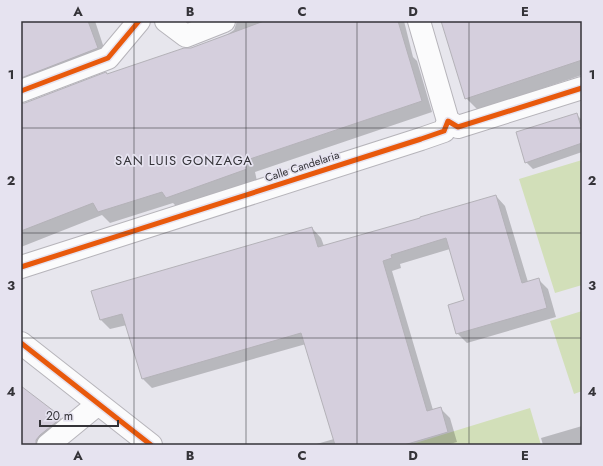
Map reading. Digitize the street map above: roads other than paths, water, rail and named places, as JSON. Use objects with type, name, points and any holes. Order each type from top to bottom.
[{"type":"street","points":[[21,91],[108,58],[140,21]]},
{"type":"street","points":[[166,21],[186,36],[224,21]]},
{"type":"street","points":[[418,21],[448,121],[458,127],[582,88]]},
{"type":"street","name":"Calle Candelaria","points":[[21,267],[421,139],[444,131],[448,121]]},
{"type":"street","points":[[21,343],[151,445]]},
{"type":"street","points":[[48,445],[98,404]]},
{"type":"district","name":"SAN LUIS GONZAGA","points":[[184,160]]}]
